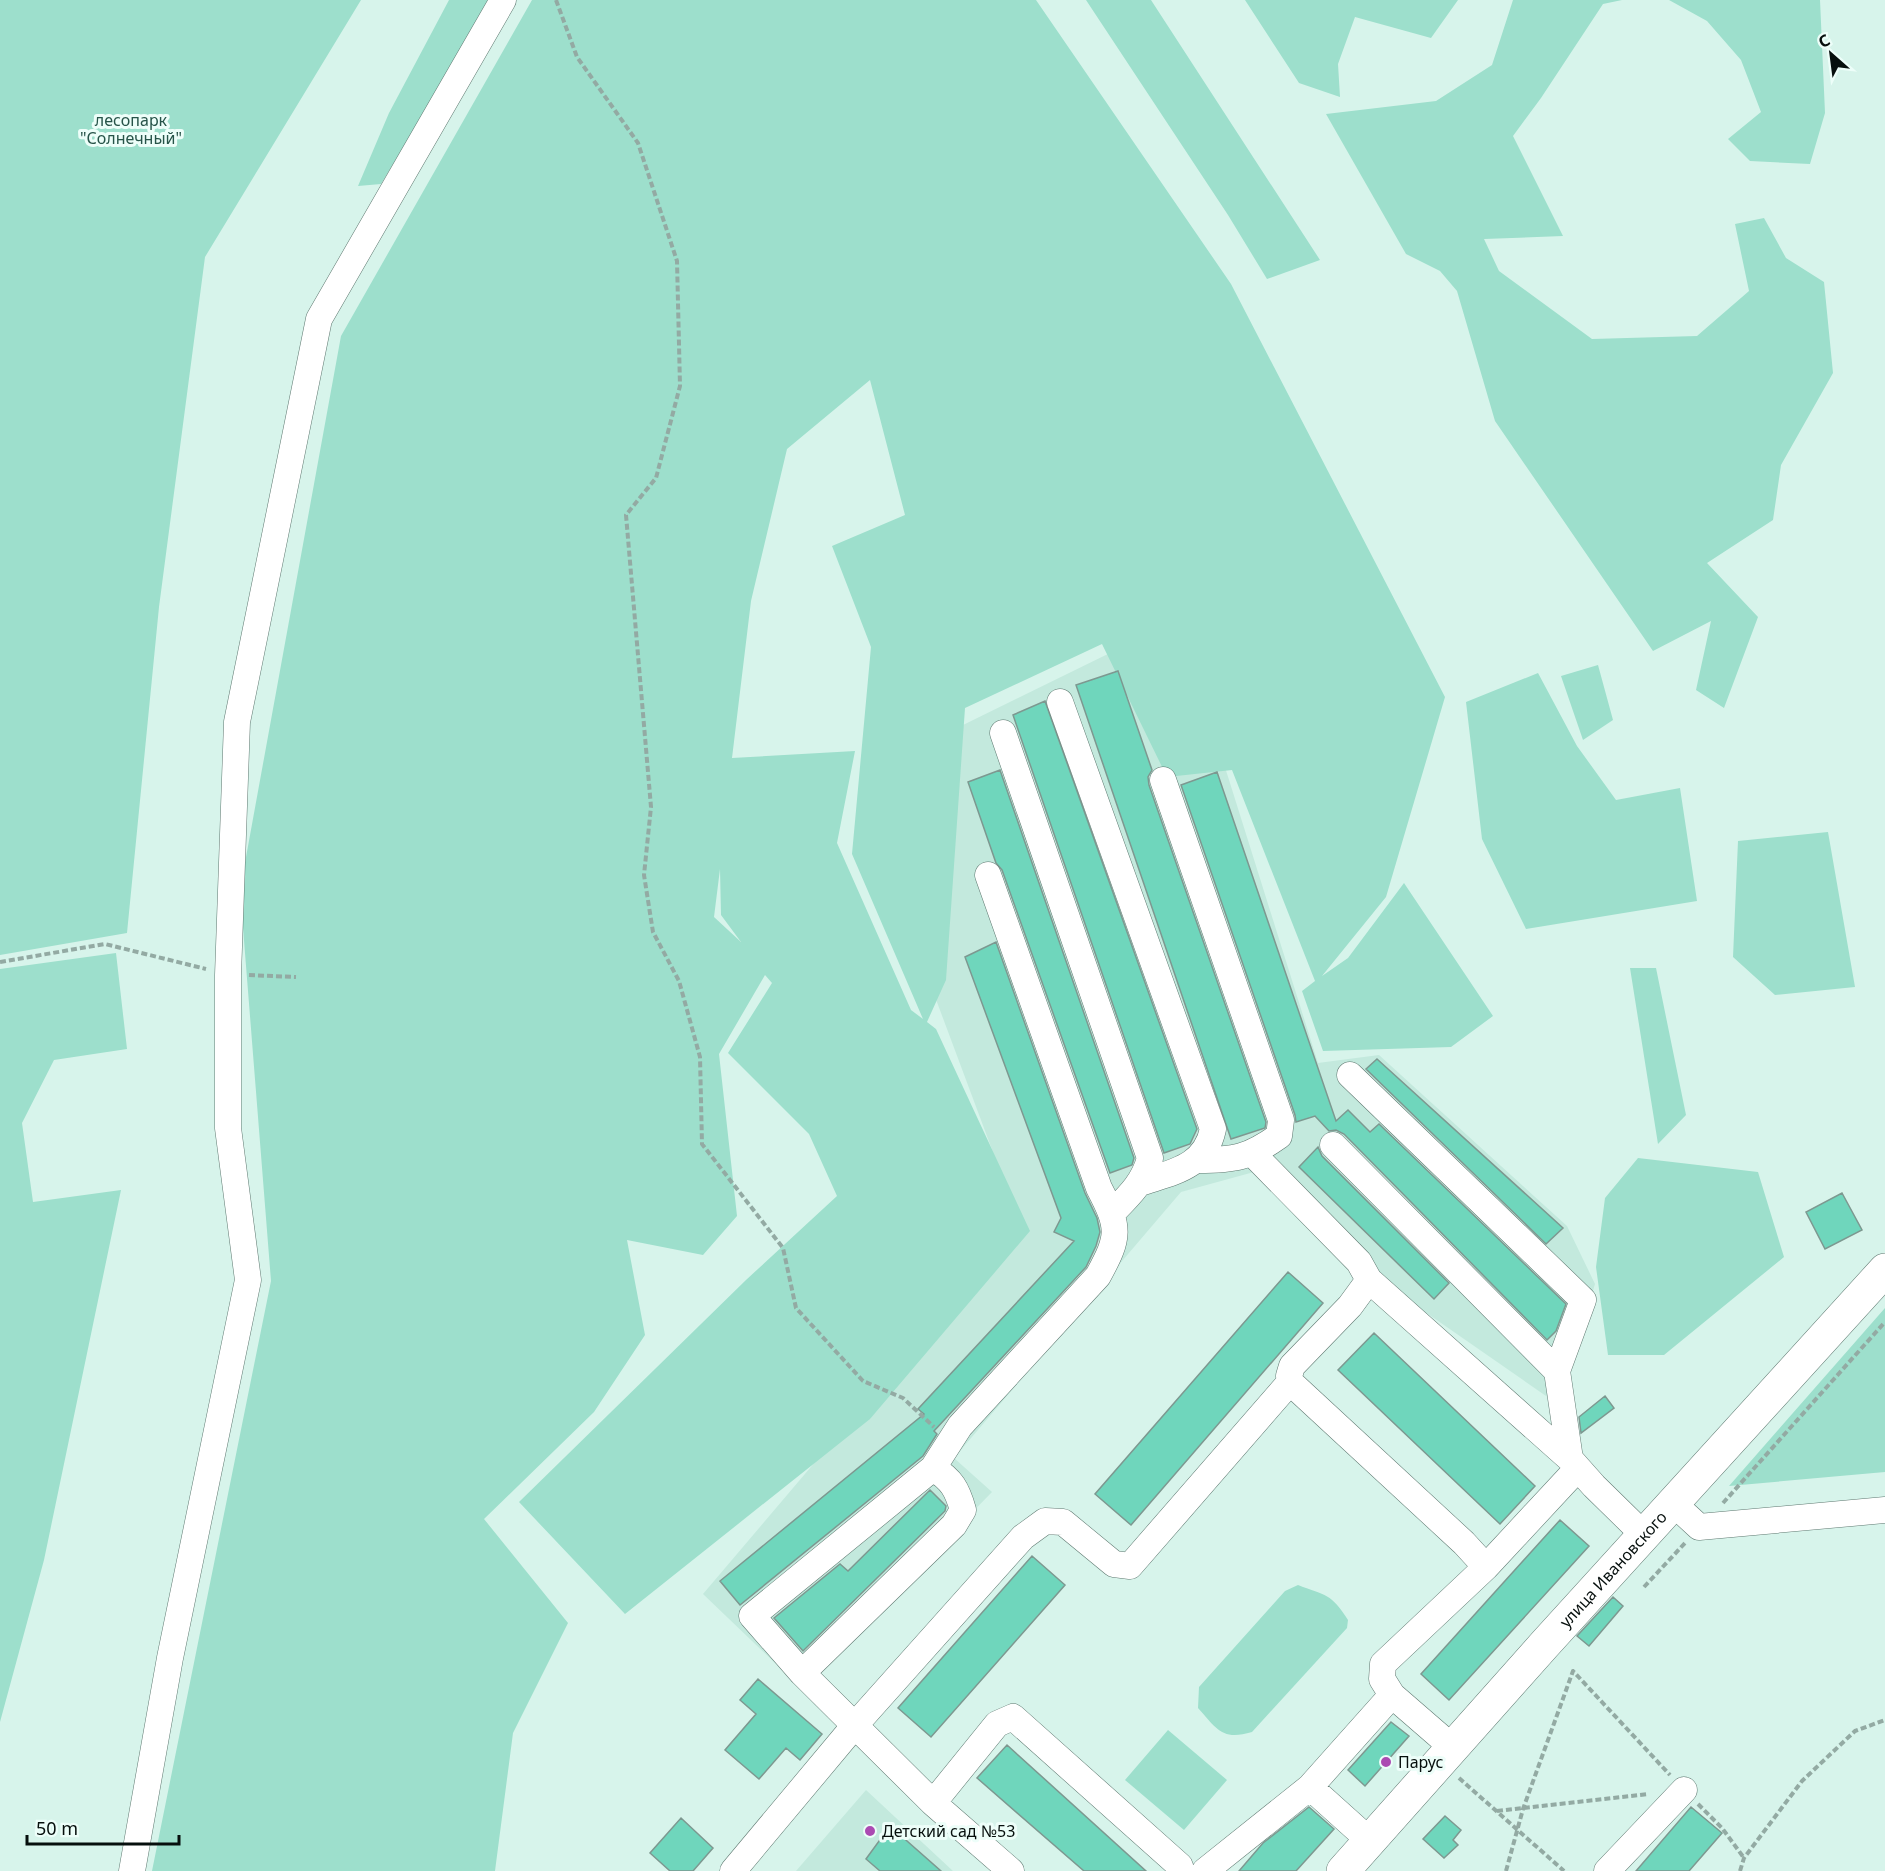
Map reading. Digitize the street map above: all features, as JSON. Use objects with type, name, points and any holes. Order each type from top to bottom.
[{"type":"main road","name":"улица Ивановского","points":[[1343,1871],[1446,1754],[1885,1270]]},
{"type":"street","points":[[132,1871],[170,1658],[248,1280],[228,1128],[228,975],[237,722],[319,319],[503,0]]},
{"type":"street","points":[[1060,702],[1213,1129],[1210,1143],[1198,1160]]},
{"type":"street","points":[[1003,733],[1150,1158],[1140,1183],[1112,1213]]},
{"type":"street","points":[[1140,1183],[1198,1160],[1229,1160],[1252,1153],[1279,1136],[1281,1120],[1163,780]]},
{"type":"street","points":[[988,875],[1099,1188],[1112,1213],[1116,1237],[1109,1256],[1098,1275],[960,1426],[933,1468],[752,1616],[802,1673],[933,1803],[1011,1871]]},
{"type":"street","points":[[1350,1075],[1583,1300],[1557,1371],[1574,1464]]},
{"type":"street","points":[[1333,1144],[1557,1371]]},
{"type":"street","points":[[1252,1153],[1359,1262],[1369,1280],[1574,1464],[1644,1535]]},
{"type":"street","points":[[1369,1280],[1350,1306],[1292,1366],[1290,1382],[1464,1543],[1486,1567]]},
{"type":"street","points":[[733,1871],[855,1725],[1023,1537],[1045,1521],[1063,1522],[1114,1564],[1130,1566],[1290,1382]]},
{"type":"street","points":[[1446,1754],[1392,1695],[1382,1679],[1383,1664],[1486,1567],[1574,1464]]},
{"type":"street","points":[[802,1673],[954,1525],[963,1510],[958,1493],[948,1478],[933,1468]]},
{"type":"street","points":[[1673,1503],[1699,1527],[1885,1510]]},
{"type":"street","points":[[1205,1871],[1310,1787],[1392,1695]]},
{"type":"street","points":[[933,1803],[997,1724],[1012,1717],[1180,1866],[1181,1871]]},
{"type":"street","points":[[1310,1787],[1370,1841]]},
{"type":"street","points":[[1607,1871],[1684,1790]]},
{"type":"path","points":[[555,0],[578,57],[638,143],[677,261],[680,386],[656,478],[626,515],[651,807],[644,875],[653,933],[679,981],[700,1057],[702,1144],[783,1248],[796,1308],[863,1381],[903,1398],[940,1433]]},
{"type":"path","points":[[0,962],[105,944],[228,975],[296,977]]},
{"type":"path","points":[[1644,1587],[1731,1495],[1885,1322]]},
{"type":"path","points":[[1506,1871],[1523,1809],[1573,1671],[1722,1828],[1744,1858]]},
{"type":"path","points":[[1740,1871],[1744,1858],[1802,1781],[1855,1731],[1885,1720]]},
{"type":"path","points":[[1446,1754],[1497,1811],[1564,1871]]},
{"type":"path","points":[[1497,1811],[1684,1790]]},
{"type":"shaded area","points":[[1116,650],[1224,764],[1318,1063],[1379,1055],[1567,1226],[1595,1284],[1559,1405],[1405,1298],[1254,1172],[1181,1192],[954,1458],[992,1492],[801,1688],[703,1594],[1019,1222],[928,978],[963,725]]},
{"type":"shaded area","name":"Детский сад №53","points":[[866,1790],[953,1871],[796,1871]]},
{"type":"green space","name":"лесопарк \"Солнечный\"","points":[[0,0],[361,0],[205,257],[159,607],[127,933],[0,955]]},
{"type":"green space","points":[[449,0],[492,0],[381,184],[358,186],[389,113]]},
{"type":"green space","points":[[532,0],[1036,0],[1231,284],[1445,697],[1386,897],[1322,976],[1348,958],[1404,883],[1493,1016],[1451,1047],[1323,1051],[1302,991],[1315,981],[1232,770],[1167,777],[1102,644],[965,708],[946,980],[927,1022],[936,1029],[1030,1231],[870,1419],[625,1614],[519,1502],[746,1280],[837,1196],[809,1134],[728,1053],[772,983],[765,975],[719,1054],[737,1216],[703,1255],[627,1240],[645,1335],[594,1412],[484,1519],[568,1623],[513,1733],[495,1871],[152,1871],[271,1281],[240,890],[341,336]],"holes":[[[870,380],[905,515],[832,546],[871,647],[852,854],[923,1019],[911,1010],[837,843],[855,751],[732,758],[751,601],[787,449]],[[720,869],[721,915],[741,942],[714,917]]]},
{"type":"green space","points":[[1086,0],[1151,0],[1320,260],[1267,279],[1228,215]]},
{"type":"green space","points":[[1245,0],[1458,0],[1431,38],[1355,17],[1338,64],[1340,97],[1299,83]]},
{"type":"green space","points":[[1513,0],[1622,0],[1603,4],[1513,136],[1563,236],[1484,239],[1499,271],[1592,339],[1697,336],[1749,291],[1735,224],[1764,218],[1786,258],[1824,282],[1833,373],[1781,465],[1773,520],[1707,563],[1758,617],[1724,708],[1696,690],[1711,621],[1653,651],[1495,421],[1457,291],[1440,271],[1406,254],[1326,114],[1436,101],[1492,65]]},
{"type":"green space","points":[[1669,0],[1820,0],[1825,113],[1810,164],[1750,161],[1728,139],[1761,112],[1741,60],[1707,21]]},
{"type":"green space","points":[[1598,665],[1613,720],[1583,740],[1561,676]]},
{"type":"green space","points":[[1538,673],[1577,746],[1616,800],[1680,788],[1697,901],[1526,929],[1482,839],[1466,702]]},
{"type":"green space","points":[[1828,832],[1855,987],[1775,995],[1733,957],[1738,841]]},
{"type":"green space","points":[[116,953],[127,1049],[54,1060],[22,1123],[33,1202],[121,1190],[44,1560],[0,1722],[0,969]]},
{"type":"green space","points":[[1630,968],[1656,968],[1686,1115],[1658,1144]]},
{"type":"green space","points":[[1638,1158],[1758,1172],[1784,1257],[1664,1355],[1608,1355],[1596,1267],[1605,1198]]},
{"type":"green space","points":[[1885,1308],[1885,1472],[1729,1486]]},
{"type":"green space","points":[[1298,1585],[1332,1600],[1348,1620],[1347,1628],[1252,1732],[1234,1735],[1221,1731],[1198,1708],[1199,1687],[1285,1591]]},
{"type":"green space","points":[[1168,1730],[1227,1780],[1184,1830],[1125,1780]]},
{"type":"building","points":[[1118,671],[1152,770],[1148,777],[1149,785],[1266,1122],[1265,1128],[1231,1139],[1076,685]]},
{"type":"building","points":[[1045,701],[1197,1129],[1190,1144],[1164,1153],[1013,715]]},
{"type":"building","points":[[1000,770],[1134,1158],[1132,1165],[1110,1173],[1002,870],[996,863],[968,782]]},
{"type":"building","points":[[1217,772],[1336,1121],[1348,1110],[1370,1132],[1379,1124],[1566,1304],[1556,1331],[1547,1340],[1344,1134],[1336,1130],[1329,1131],[1315,1116],[1296,1122],[1181,785]]},
{"type":"building","points":[[996,942],[1085,1193],[1097,1218],[1100,1232],[1096,1246],[1086,1267],[934,1431],[937,1434],[923,1456],[740,1605],[720,1581],[924,1414],[918,1409],[1074,1241],[1054,1232],[1061,1218],[965,957]]},
{"type":"building","points":[[1377,1059],[1563,1228],[1546,1244],[1366,1069]]},
{"type":"building","points":[[1318,1147],[1322,1156],[1449,1283],[1434,1299],[1299,1167]]},
{"type":"building","points":[[1842,1193],[1862,1230],[1825,1249],[1806,1212]]},
{"type":"building","points":[[1288,1272],[1323,1303],[1131,1525],[1095,1494]]},
{"type":"building","points":[[1374,1333],[1535,1486],[1500,1524],[1338,1370]]},
{"type":"building","points":[[1605,1396],[1614,1408],[1581,1433],[1579,1417]]},
{"type":"building","points":[[930,1490],[946,1506],[945,1511],[803,1651],[774,1618],[840,1564],[848,1571]]},
{"type":"building","points":[[1560,1520],[1589,1546],[1449,1700],[1421,1674]]},
{"type":"building","points":[[1032,1556],[1065,1585],[931,1737],[898,1708]]},
{"type":"building","points":[[1613,1597],[1623,1606],[1589,1646],[1577,1636]]},
{"type":"building","points":[[758,1679],[822,1734],[800,1760],[786,1748],[759,1779],[725,1750],[756,1714],[740,1700]]},
{"type":"building","points":[[1391,1722],[1409,1736],[1365,1786],[1348,1770]]},
{"type":"building","points":[[1007,1745],[1146,1871],[1084,1871],[977,1778]]},
{"type":"building","points":[[1309,1807],[1334,1829],[1296,1871],[1239,1871],[1263,1843]]},
{"type":"building","points":[[1691,1807],[1722,1833],[1689,1871],[1636,1871]]},
{"type":"building","points":[[1445,1816],[1461,1830],[1453,1840],[1458,1845],[1444,1858],[1423,1839]]},
{"type":"building","points":[[681,1818],[713,1848],[693,1871],[670,1871],[650,1853]]},
{"type":"building","points":[[890,1826],[941,1871],[880,1871],[866,1859]]},
{"type":"place","name":"Парус","points":[[1386,1762]]},
{"type":"place","name":"Детский сад №53","points":[[870,1831]]}]
